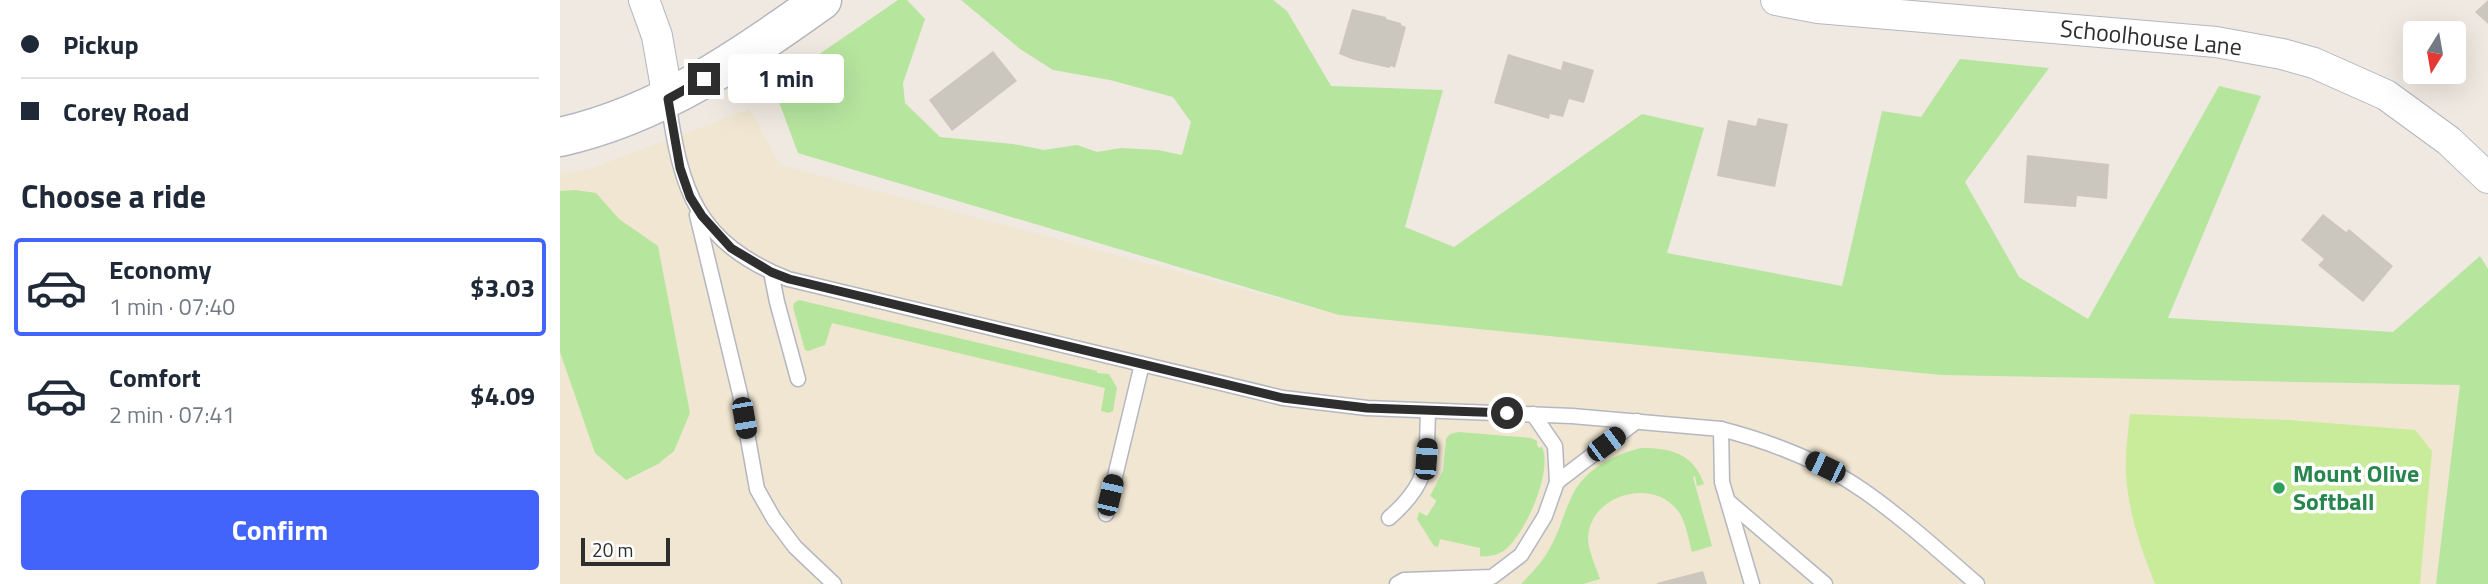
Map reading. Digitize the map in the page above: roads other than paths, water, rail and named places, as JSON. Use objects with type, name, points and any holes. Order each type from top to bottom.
[{"type":"street","points":[[644,0],[657,36],[668,99]]},
{"type":"street","points":[[560,136],[612,123],[668,99],[764,42],[822,0]]},
{"type":"street","name":"Schoolhouse Lane","points":[[1776,0],[1818,8],[2216,41],[2281,54],[2314,64],[2386,95],[2449,141],[2488,178]]},
{"type":"lane","points":[[668,99],[675,151],[695,206],[731,248],[771,272],[814,285],[1283,398],[1367,408],[1637,421],[1721,429],[1745,435],[1801,456],[1862,490],[1893,512],[1977,584]]},
{"type":"lane","points":[[695,206],[740,394],[757,489],[774,519],[795,547],[834,584]]},
{"type":"lane","points":[[771,272],[798,379]]},
{"type":"lane","points":[[1105,514],[1142,364]]},
{"type":"lane","points":[[1389,518],[1406,503],[1423,477],[1429,411]]},
{"type":"lane","points":[[1397,584],[1404,580],[1492,577],[1521,555],[1545,516],[1557,482],[1555,446],[1533,414]]},
{"type":"lane","points":[[1557,482],[1637,421]]},
{"type":"lane","points":[[1721,429],[1721,482],[1752,584]]},
{"type":"lane","points":[[1729,502],[1825,584]]},
{"type":"place","name":"Mount Olive Softball","points":[[2279,488]]}]
